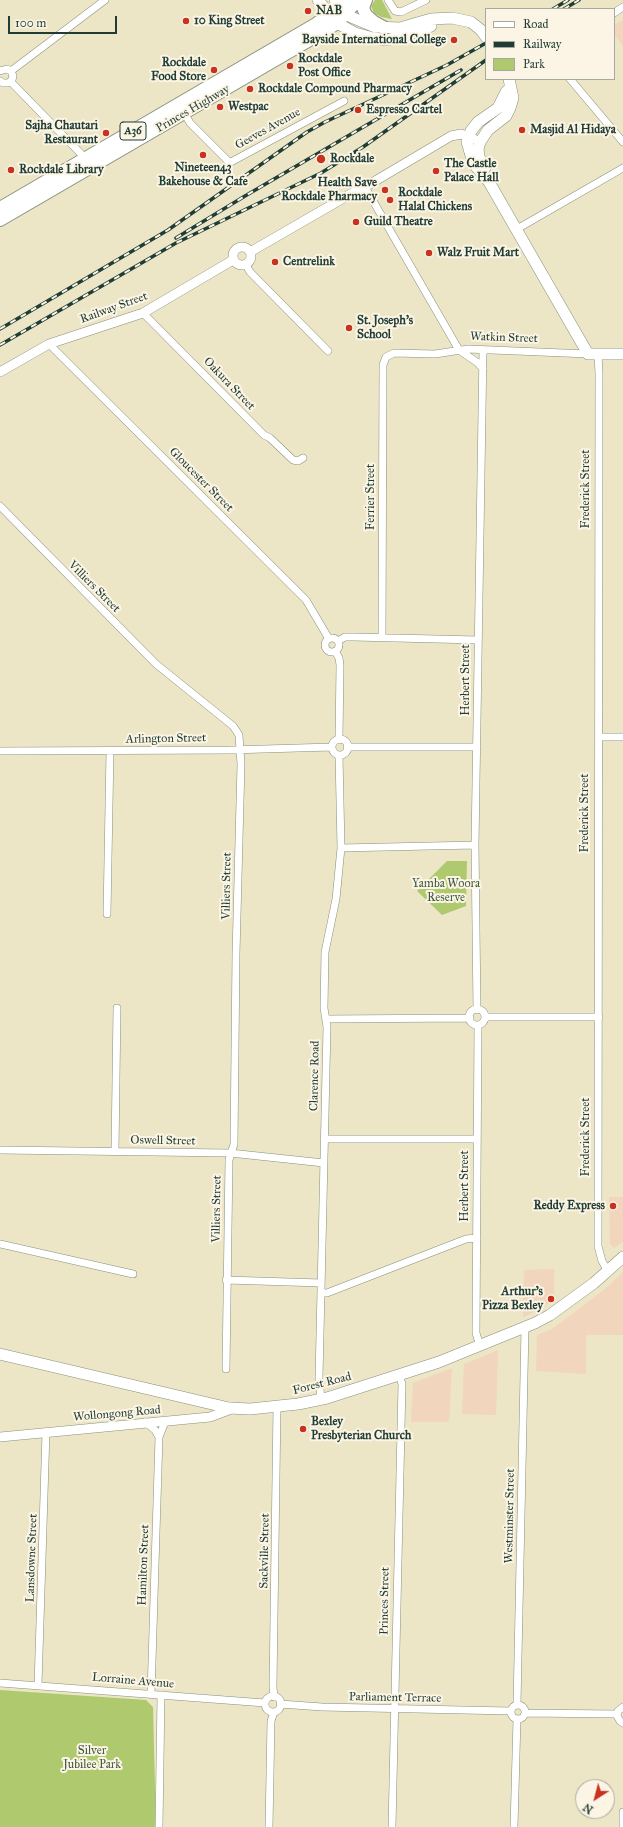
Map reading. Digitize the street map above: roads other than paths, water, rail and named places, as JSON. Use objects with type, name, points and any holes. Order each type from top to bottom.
[{"type":"highway","name":"Princes Highway","points":[[0,208],[88,163],[182,109],[333,18],[341,4],[358,0]]},
{"type":"highway","points":[[366,0],[364,8],[366,15],[374,22],[385,28]]},
{"type":"highway","name":"Princes Highway","points":[[0,220],[88,163]]},
{"type":"main road","points":[[318,0],[333,18],[352,32],[364,36],[387,40],[409,35],[452,18]]},
{"type":"main road","points":[[341,4],[365,24],[385,28],[400,28],[437,18],[452,18],[471,22],[485,35]]},
{"type":"main road","points":[[468,137],[474,126],[501,104],[509,83]]},
{"type":"main road","points":[[480,142],[488,130],[506,116],[510,108],[513,98],[509,83]]},
{"type":"main road","name":"Frederick Street","points":[[468,137],[468,148],[472,159],[477,168],[489,182]]},
{"type":"main road","name":"Frederick Street","points":[[480,142],[478,149],[479,157],[489,182],[593,354]]},
{"type":"main road","name":"Watkin Street","points":[[593,354],[623,354]]},
{"type":"main road","name":"Forest Road","points":[[0,1354],[205,1403],[250,1409],[277,1407],[321,1400],[399,1375],[525,1328],[550,1315],[608,1271],[623,1257]]},
{"type":"street","points":[[11,71],[105,0]]},
{"type":"street","points":[[388,0],[395,11],[401,12],[426,0]]},
{"type":"street","points":[[0,71],[7,69],[11,71]]},
{"type":"street","points":[[0,81],[6,84],[10,82],[13,76],[11,71]]},
{"type":"street","points":[[571,80],[623,142]]},
{"type":"street","points":[[10,82],[88,163]]},
{"type":"street","name":"Geeves Avenue","points":[[182,109],[190,123],[226,160],[231,162],[344,101]]},
{"type":"street","points":[[250,252],[451,136],[461,134],[480,142]]},
{"type":"street","points":[[517,230],[623,168]]},
{"type":"street","points":[[365,187],[459,350],[478,363],[483,369]]},
{"type":"street","points":[[246,265],[237,265],[233,260],[232,254],[236,249],[242,247],[250,252]]},
{"type":"street","points":[[246,265],[250,260],[250,252]]},
{"type":"street","name":"Railway Street","points":[[0,372],[49,344],[143,313],[233,260]]},
{"type":"street","points":[[246,265],[250,272],[328,351]]},
{"type":"street","name":"Oakura Street","points":[[143,313],[264,435],[270,438],[293,460],[298,461],[303,458]]},
{"type":"street","name":"Gloucester Street","points":[[49,344],[306,600],[329,639]]},
{"type":"street","name":"Watkin Street","points":[[386,358],[394,353],[435,354],[459,350],[593,354]]},
{"type":"street","name":"Herbert Street","points":[[477,1010],[475,846],[477,640],[483,350]]},
{"type":"street","name":"Frederick Street","points":[[593,354],[599,374],[598,1246],[602,1261],[608,1271]]},
{"type":"street","name":"Ferrier Street","points":[[382,637],[383,365],[386,358]]},
{"type":"street","name":"Villiers Street","points":[[0,506],[156,664],[234,726],[238,731],[241,750],[236,954],[234,1144],[228,1160],[226,1369]]},
{"type":"street","points":[[338,641],[345,637],[477,640]]},
{"type":"street","points":[[335,651],[330,651],[326,648],[326,643],[329,639],[336,639],[338,641]]},
{"type":"street","points":[[335,651],[339,645],[338,641]]},
{"type":"street","points":[[335,651],[339,658],[340,665],[339,740]]},
{"type":"street","points":[[599,737],[623,737]]},
{"type":"street","points":[[339,740],[345,742],[347,747],[345,752],[339,755],[334,752],[332,747],[334,742],[339,740]]},
{"type":"street","name":"Arlington Street","points":[[0,751],[241,750],[332,747]]},
{"type":"street","points":[[347,747],[477,747]]},
{"type":"street","points":[[107,914],[110,751]]},
{"type":"street","name":"Clarence Road","points":[[321,1400],[319,1378],[327,1027],[324,1008],[325,952],[336,900],[340,848],[339,755]]},
{"type":"street","points":[[340,848],[475,846]]},
{"type":"street","points":[[114,1151],[117,1008]]},
{"type":"street","points":[[477,1010],[483,1012],[485,1017],[483,1023],[478,1025],[472,1023],[470,1018],[472,1012],[477,1010]]},
{"type":"street","points":[[485,1017],[599,1017]]},
{"type":"street","points":[[326,1019],[470,1018]]},
{"type":"street","name":"Herbert Street","points":[[478,1025],[476,1139],[476,1333],[480,1346]]},
{"type":"street","points":[[324,1139],[476,1139]]},
{"type":"street","name":"Oswell Street","points":[[0,1150],[230,1153],[324,1163]]},
{"type":"street","points":[[321,1293],[327,1293],[466,1239],[477,1238]]},
{"type":"street","points":[[0,1244],[133,1274]]},
{"type":"street","points":[[226,1280],[321,1283]]},
{"type":"street","name":"Westminster Street","points":[[517,1704],[525,1328]]},
{"type":"street","name":"Princes Street","points":[[392,1827],[402,1384],[399,1375]]},
{"type":"street","name":"Sackville Street","points":[[274,1696],[277,1407]]},
{"type":"street","name":"Wollongong Road","points":[[0,1437],[145,1422],[165,1422],[210,1416],[234,1408]]},
{"type":"street","points":[[145,1422],[155,1430],[159,1437]]},
{"type":"street","name":"Hamilton Street","points":[[151,1694],[159,1437],[165,1422]]},
{"type":"street","name":"Lansdowne Street","points":[[38,1685],[46,1432]]},
{"type":"street","name":"Lorraine Avenue","points":[[0,1683],[265,1703]]},
{"type":"street","points":[[159,1827],[161,1695]]},
{"type":"street","points":[[269,1827],[271,1721],[274,1712],[279,1708],[280,1704],[278,1699],[274,1696],[267,1699],[265,1703],[267,1710],[274,1712]]},
{"type":"street","name":"Parliament Terrace","points":[[280,1704],[315,1707],[510,1711]]},
{"type":"street","points":[[517,1704],[522,1706],[525,1713],[522,1718],[517,1719],[512,1716],[510,1711],[512,1707],[517,1704]]},
{"type":"street","points":[[623,1707],[619,1709],[617,1714],[618,1719],[623,1724]]},
{"type":"street","points":[[525,1713],[617,1714]]},
{"type":"street","points":[[514,1827],[517,1719]]},
{"type":"street","points":[[622,1827],[623,1812]]},
{"type":"railway","points":[[555,8],[568,0]]},
{"type":"railway","points":[[566,8],[579,0]]},
{"type":"railway","points":[[0,329],[168,230],[307,132],[325,122],[447,65],[485,44]]},
{"type":"railway","points":[[0,345],[176,243],[321,173],[363,147],[485,61]]},
{"type":"railway","points":[[176,238],[461,70]]},
{"type":"place","name":"NAB","points":[[308,11]]},
{"type":"place","name":"10 King Street","points":[[186,21]]},
{"type":"place","name":"Bayside International College","points":[[454,40]]},
{"type":"place","name":"Rockdale Post Office","points":[[290,66]]},
{"type":"place","name":"Rockdale Food Store","points":[[214,70]]},
{"type":"place","name":"Rockdale Compound Pharmacy","points":[[250,89]]},
{"type":"place","name":"Westpac","points":[[220,107]]},
{"type":"place","name":"Espresso Cartel","points":[[358,110]]},
{"type":"place","name":"Masjid Al Hidaya","points":[[522,130]]},
{"type":"place","name":"Sajha Chautari Restaurant","points":[[106,133]]},
{"type":"place","name":"Nineteen43 Bakehouse & Cafe","points":[[203,155]]},
{"type":"place","name":"Rockdale","points":[[321,159]]},
{"type":"place","name":"Rockdale Library","points":[[11,170]]},
{"type":"place","name":"The Castle Palace Hall","points":[[436,171]]},
{"type":"place","name":"Health Save Rockdale Pharmacy","points":[[385,190]]},
{"type":"place","name":"Rockdale Halal Chickens","points":[[390,200]]},
{"type":"place","name":"Guild Theatre","points":[[356,222]]},
{"type":"place","name":"Walz Fruit Mart","points":[[429,253]]},
{"type":"place","name":"Centrelink","points":[[275,262]]},
{"type":"place","name":"St. Joseph's School","points":[[349,328]]},
{"type":"place","name":"Reddy Express","points":[[613,1206]]},
{"type":"place","name":"Arthur's Pizza Bexley","points":[[551,1299]]},
{"type":"place","name":"Bexley Presbyterian Church","points":[[303,1429]]},
{"type":"park label","name":"Yamba Woora Reserve","points":[[446,891]]},
{"type":"park label","name":"Silver Jubilee Park","points":[[92,1758]]}]
